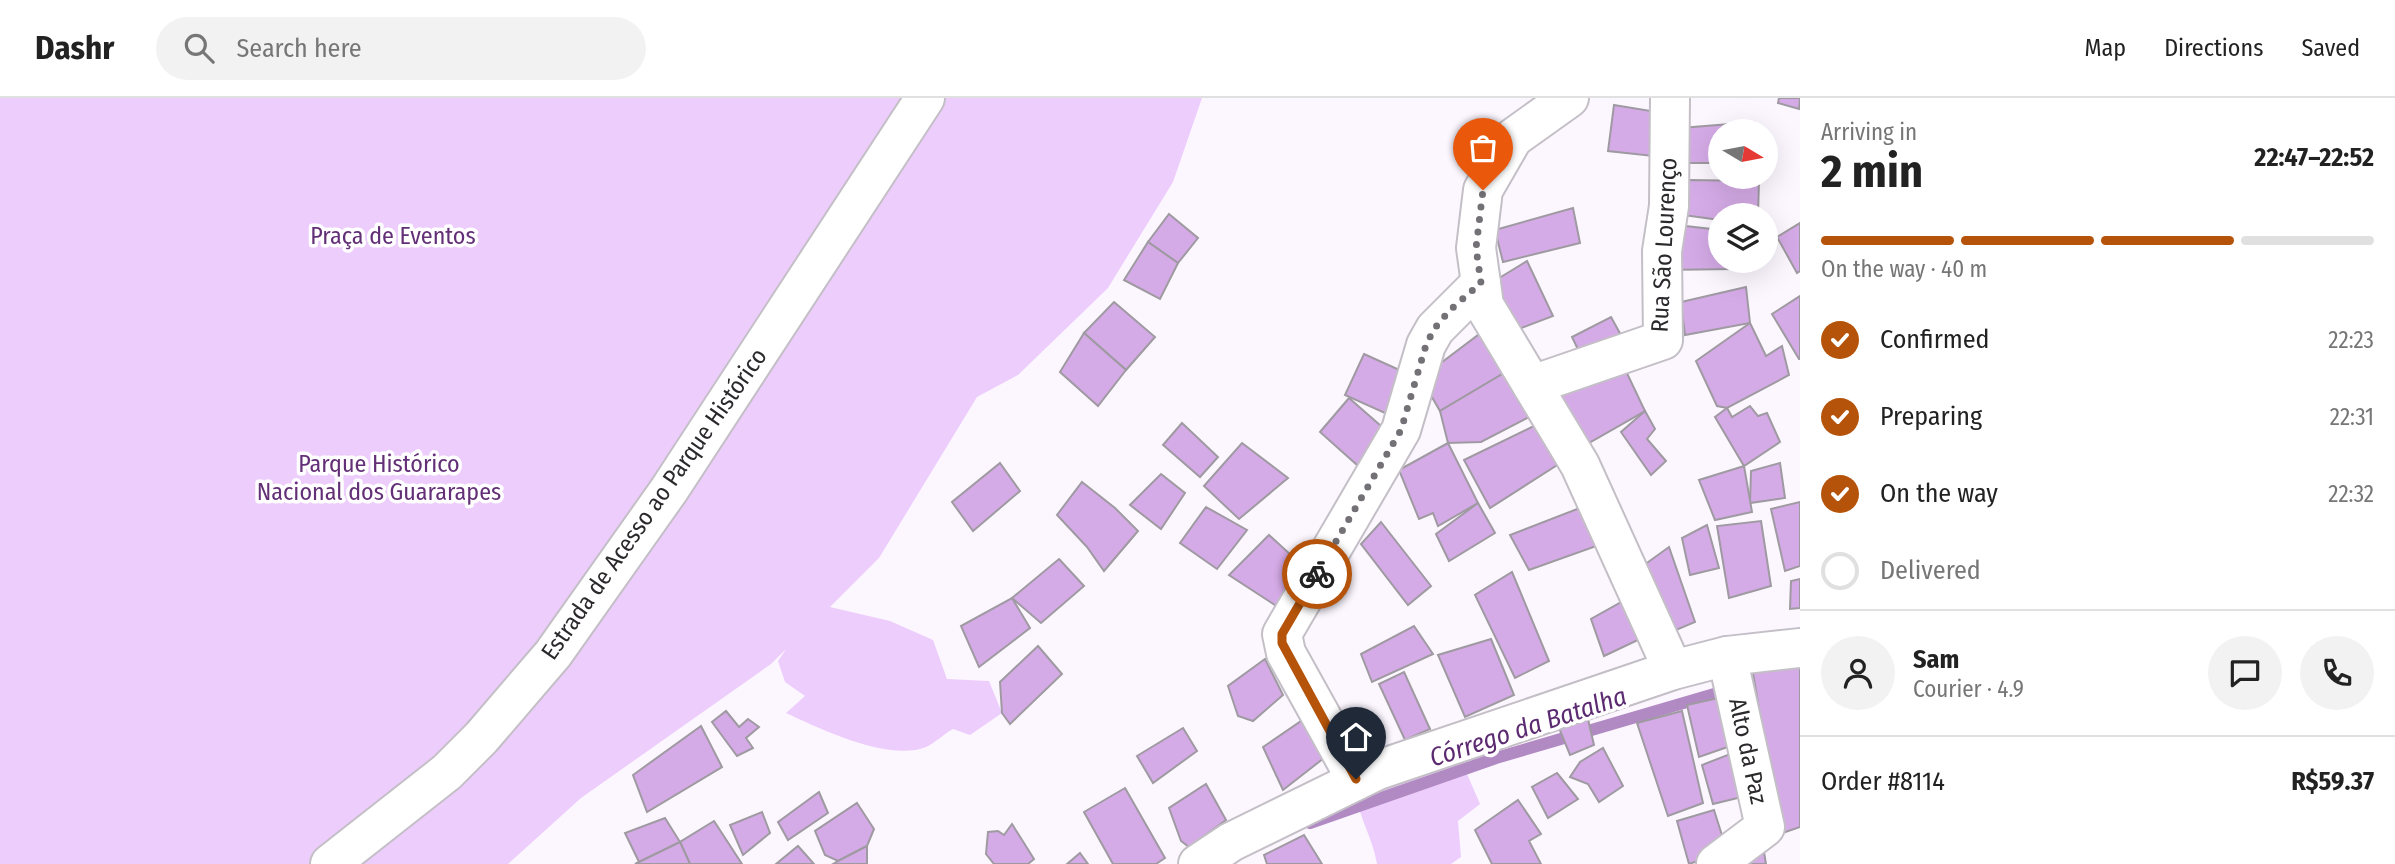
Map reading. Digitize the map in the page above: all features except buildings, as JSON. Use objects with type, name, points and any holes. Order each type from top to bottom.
[{"type":"street","name":"Estrada de Acesso ao Parque Histórico","points":[[330,864],[447,772],[481,738],[553,654],[670,490],[925,98]]},
{"type":"street","points":[[1569,98],[1513,138],[1483,190],[1476,248],[1484,305],[1580,465],[1673,670]]},
{"type":"street","name":"Rua São Lourenço","points":[[1532,385],[1663,340],[1662,251],[1670,206],[1681,102]]},
{"type":"street","points":[[1356,779],[1286,653],[1282,634],[1401,430],[1426,345],[1434,329],[1450,310],[1481,283]]},
{"type":"street","points":[[1198,864],[1235,853],[1356,779],[1673,670],[1727,656],[1800,648]]},
{"type":"street","name":"Alto da Paz","points":[[1716,864],[1765,827],[1727,656]]},
{"type":"green space","name":"Parque Histórico Nacional dos Guararapes","points":[[0,98],[1202,98],[1173,182],[1108,288],[1018,375],[977,397],[879,558],[830,607],[890,621],[933,640],[947,679],[989,681],[1002,713],[970,735],[953,729],[926,747],[911,751],[893,750],[855,742],[800,720],[786,713],[805,696],[785,682],[778,661],[786,649],[771,664],[581,798],[508,864],[0,864]]},
{"type":"green space","points":[[1461,760],[1480,804],[1458,821],[1461,857],[1451,864],[1377,864],[1356,795]]},
{"type":"waterway","name":"Córrego da Batalha","points":[[1310,823],[1496,758],[1800,669]]},
{"type":"way so far","points":[[1317,574],[1401,430],[1426,345],[1434,329],[1450,310],[1481,283],[1476,248],[1483,190]]},
{"type":"route","points":[[1317,574],[1282,634],[1282,643],[1356,779]]},
{"type":"park label","name":"Praça de Eventos","points":[[393,236]]}]
